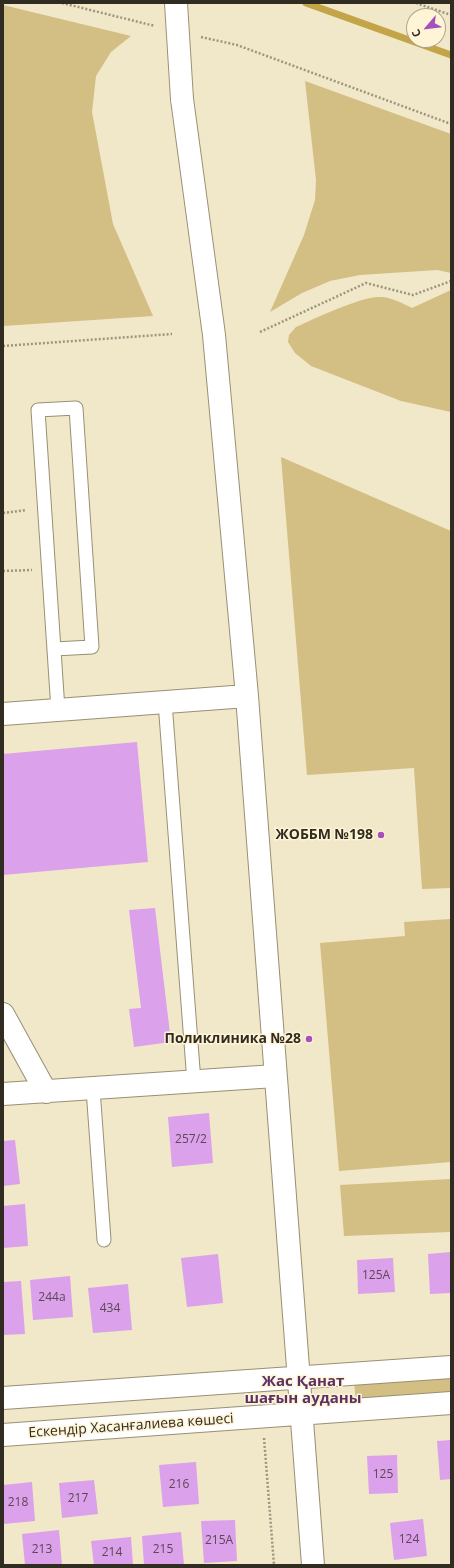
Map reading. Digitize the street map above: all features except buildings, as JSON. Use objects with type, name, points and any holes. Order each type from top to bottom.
[{"type":"street","points":[[176,3],[182,99],[214,335],[247,696],[313,1565]]},
{"type":"street","points":[[3,714],[247,696]]},
{"type":"street","points":[[3,1014],[46,1092]]},
{"type":"street","points":[[3,1094],[275,1076]]},
{"type":"street","points":[[3,1398],[451,1367]]},
{"type":"street","name":"Ескендір Хасанғалиева көшесі","points":[[3,1435],[451,1403]]},
{"type":"lane","points":[[54,649],[92,646],[76,408],[38,410],[58,710]]},
{"type":"lane","points":[[165,702],[194,1082]]},
{"type":"lane","points":[[93,1089],[104,1240]]},
{"type":"path","points":[[62,3],[159,27]]},
{"type":"path","points":[[416,3],[451,15]]},
{"type":"path","points":[[198,36],[237,45],[451,124]]},
{"type":"path","points":[[260,332],[366,283],[413,295],[451,281]]},
{"type":"path","points":[[3,346],[172,334]]},
{"type":"path","points":[[3,513],[44,508]]},
{"type":"path","points":[[3,571],[48,569]]},
{"type":"path","points":[[264,1434],[274,1565]]},
{"type":"shaded area","points":[[3,5],[131,36],[111,52],[96,76],[92,112],[113,224],[153,316],[3,326]]},
{"type":"shaded area","points":[[305,81],[451,134],[451,273],[437,270],[360,275],[330,281],[302,293],[270,312],[304,235],[315,200],[316,180]]},
{"type":"shaded area","points":[[451,290],[451,412],[401,401],[311,366],[295,353],[288,342],[289,335],[296,327],[362,300],[384,297],[412,308]]},
{"type":"shaded area","points":[[281,457],[451,531],[451,888],[422,889],[414,768],[307,775]]},
{"type":"shaded area","points":[[451,919],[451,1162],[339,1171],[320,943],[405,936],[404,922]]},
{"type":"shaded area","points":[[451,1179],[451,1232],[344,1236],[340,1185]]},
{"type":"shaded area","points":[[451,1376],[451,1394],[356,1402],[354,1382]]},
{"type":"waterway","points":[[306,3],[451,55]]},
{"type":"place","name":"ЖОББМ №198","points":[[381,835]]},
{"type":"place","name":"Поликлиника №28","points":[[309,1039]]},
{"type":"district","name":"Жас Қанат шағын ауданы","points":[[303,1390]]}]
